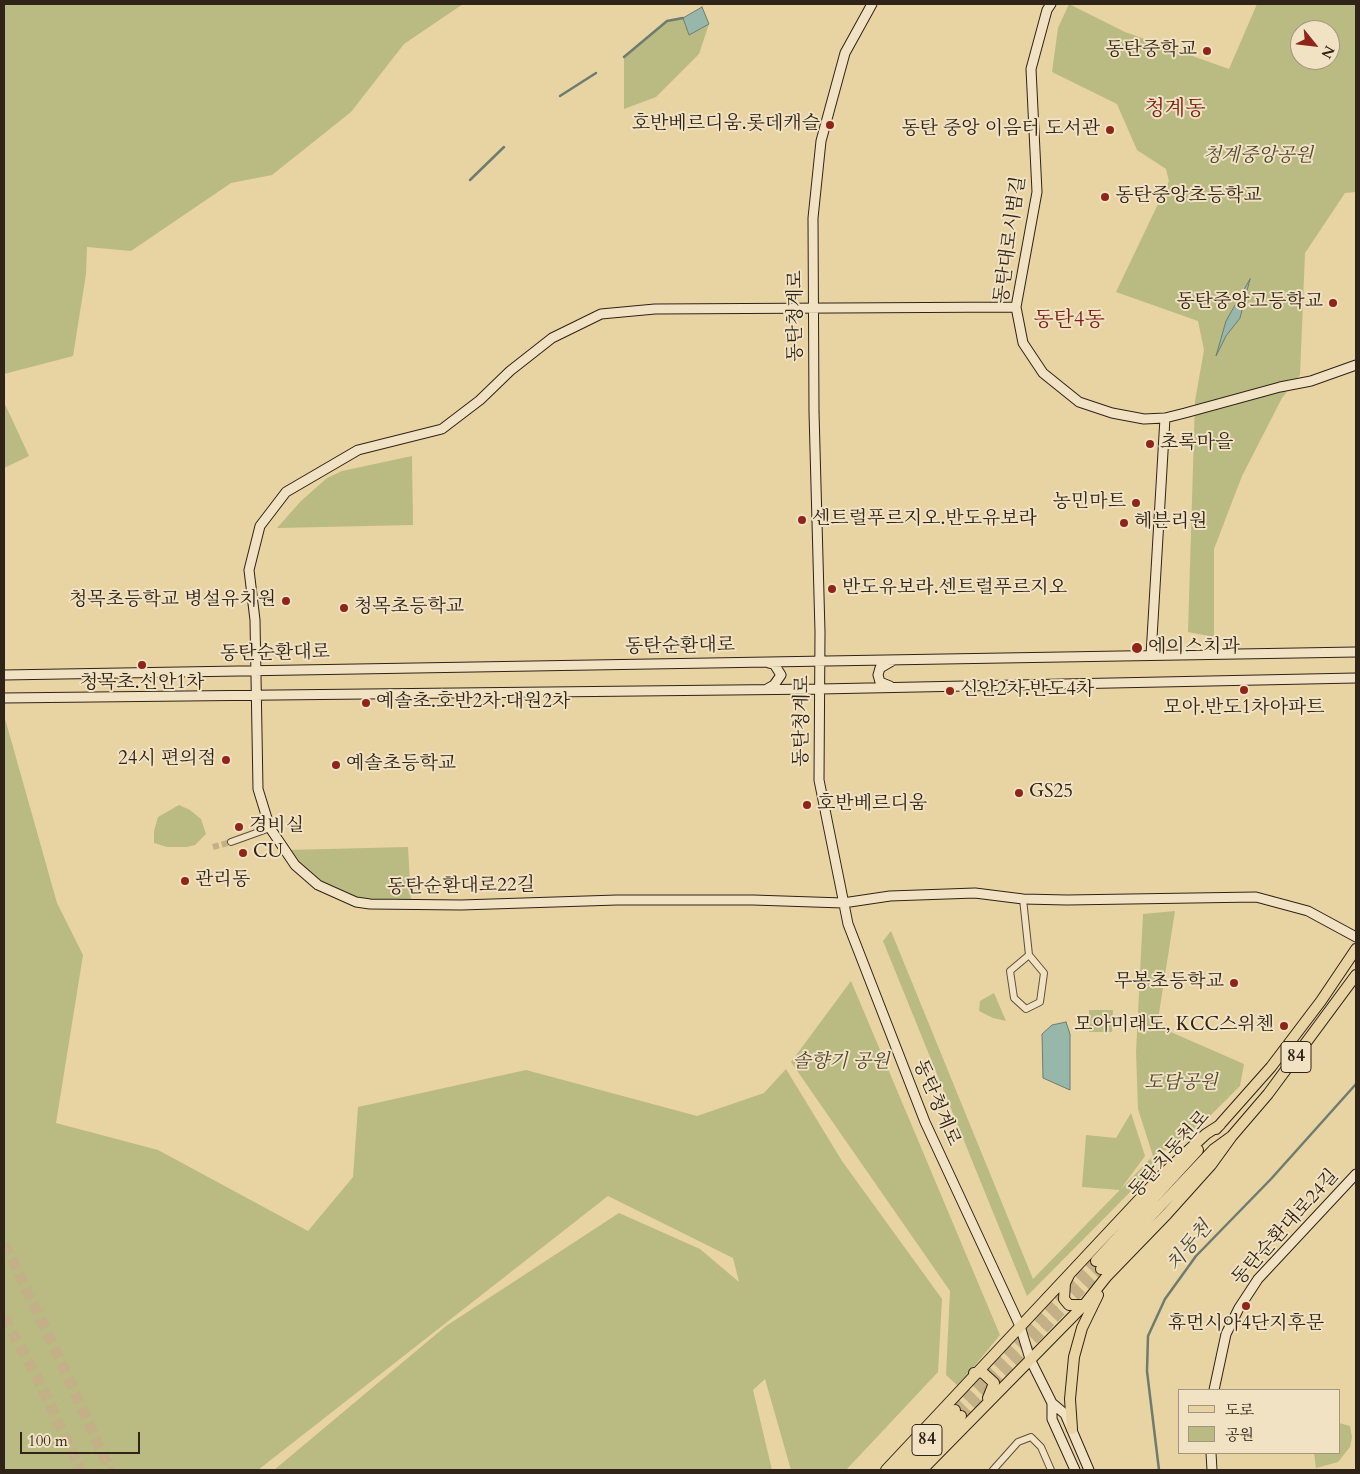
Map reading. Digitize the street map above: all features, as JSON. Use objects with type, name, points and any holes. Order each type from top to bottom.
[{"type":"main road","name":"동탄치동천로","points":[[1102,1269],[1220,1125],[1265,1074],[1316,1009],[1356,949]]},
{"type":"main road","name":"동탄치동천로","points":[[1102,1269],[1168,1214],[1211,1165],[1232,1136],[1268,1094],[1356,975]]},
{"type":"main road","points":[[886,1470],[1073,1267],[1163,1174],[1206,1134],[1220,1125]]},
{"type":"main road","points":[[1073,1267],[1065,1283],[1064,1299],[1069,1305],[1084,1305]]},
{"type":"main road","points":[[922,1470],[1084,1305],[1102,1269]]},
{"type":"main road","points":[[1072,1429],[1070,1398],[1074,1357],[1102,1269]]},
{"type":"main road","points":[[974,1373],[982,1372],[994,1383],[986,1403]]},
{"type":"main road","name":"84","points":[[898,1470],[958,1413],[911,1470]]},
{"type":"street","name":"동탄청계로","points":[[872,4],[845,53],[821,140],[813,218],[812,308],[821,661],[819,780],[848,924],[925,1122],[1020,1326],[1030,1359],[1052,1403],[1065,1414],[1089,1470]]},
{"type":"street","name":"동탄대로시범길","points":[[1051,4],[1047,10],[1031,69],[1038,192],[1016,307],[1023,343],[1043,373],[1060,389],[1079,402],[1112,413],[1144,419],[1165,418],[1280,386],[1310,381],[1356,365]]},
{"type":"street","name":"동탄순환대로22길","points":[[1016,307],[656,309],[602,314],[552,338],[510,371],[480,400],[442,429],[358,450],[286,492],[260,526],[249,570],[255,620],[258,789],[270,828],[295,865],[318,885],[356,902],[461,905],[617,900],[753,900],[843,903],[890,896],[975,893],[1023,899],[1256,898],[1308,911],[1356,937]]},
{"type":"street","points":[[1151,656],[1165,418]]},
{"type":"street","name":"동탄순환대로","points":[[4,675],[1356,652]]},
{"type":"street","points":[[892,687],[880,682],[878,675],[880,668],[894,660]]},
{"type":"street","points":[[764,662],[774,664],[780,675],[774,685],[766,689]]},
{"type":"street","points":[[4,698],[820,689],[1356,678]]},
{"type":"street","points":[[231,842],[270,828]]},
{"type":"street","points":[[1023,899],[1029,955],[1044,972],[1040,1002],[1026,1009],[1014,998],[1010,971],[1029,955]]},
{"type":"street","name":"동탄순환대로24길","points":[[1214,1389],[1226,1334],[1239,1308],[1258,1279],[1356,1174]]},
{"type":"street","name":"동탄청계로","points":[[1052,1403],[1052,1419],[1075,1470]]},
{"type":"street","points":[[994,1470],[1018,1442],[1031,1437],[1041,1447],[1051,1470]]},
{"type":"street","points":[[1211,1454],[1212,1470]]},
{"type":"green space","points":[[4,4],[463,4],[404,44],[351,112],[272,175],[231,183],[131,251],[87,247],[86,274],[73,356],[4,374]]},
{"type":"green space","name":"청계중앙공원","points":[[1069,4],[1125,32],[1229,69],[1257,4],[1356,4],[1356,192],[1345,193],[1305,253],[1300,375],[1282,398],[1242,476],[1214,549],[1214,637],[1188,632],[1195,401],[1204,350],[1198,321],[1116,292],[1169,181],[1166,169],[1137,150],[1117,104],[1052,72],[1058,28]]},
{"type":"green space","points":[[683,18],[689,35],[709,24],[699,54],[656,97],[624,109],[624,57],[667,21]]},
{"type":"green space","points":[[4,402],[29,456],[4,468]]},
{"type":"green space","points":[[412,456],[413,525],[277,528],[301,501],[327,478],[342,471]]},
{"type":"green space","points":[[4,715],[57,903],[83,955],[56,1123],[158,1150],[308,1231],[353,1177],[358,1107],[526,1070],[697,1116],[764,1093],[786,1069],[842,1161],[942,1299],[938,1372],[846,1470],[791,1470],[765,1379],[753,1390],[772,1470],[274,1470],[446,1326],[619,1213],[700,1249],[739,1282],[733,1258],[608,1196],[258,1470],[4,1470]]},
{"type":"green space","points":[[179,805],[190,810],[201,819],[206,834],[195,845],[187,847],[167,847],[154,843],[154,831],[158,817]]},
{"type":"green space","points":[[408,847],[411,901],[367,901],[346,896],[320,882],[296,864],[287,850]]},
{"type":"green space","name":"도담공원","points":[[1175,911],[1157,1026],[1244,1064],[1240,1086],[1186,1140],[1153,1156],[1138,1109],[1136,1052],[1143,914]]},
{"type":"green space","points":[[891,931],[1033,1279],[1153,1156],[1157,1165],[1027,1296],[883,941]]},
{"type":"green space","name":"솔향기 공원","points":[[851,981],[1000,1335],[958,1386],[946,1375],[950,1291],[791,1062]]},
{"type":"green space","points":[[994,993],[1006,1021],[993,1018],[979,1011],[980,1001]]},
{"type":"green space","points":[[1089,1010],[1113,1010],[1112,1032],[1089,1032]]},
{"type":"green space","points":[[1131,1113],[1145,1156],[1120,1190],[1082,1187],[1086,1135],[1116,1138]]},
{"type":"green space","points":[[1340,1423],[1350,1426],[1352,1437],[1350,1447],[1338,1462],[1316,1468],[1314,1454],[1340,1454]]},
{"type":"shaded area","points":[[702,7],[709,24],[689,35],[683,18]]},
{"type":"shaded area","points":[[1250,279],[1240,318],[1226,336],[1216,356],[1226,321]]},
{"type":"shaded area","points":[[1066,1022],[1070,1034],[1070,1090],[1043,1078],[1042,1034],[1052,1025]]},
{"type":"waterway","points":[[624,57],[667,21],[683,18]]},
{"type":"waterway","points":[[560,96],[596,73]]},
{"type":"waterway","points":[[470,180],[504,147]]},
{"type":"waterway","name":"치동천","points":[[1159,1470],[1147,1371],[1148,1336],[1165,1299],[1196,1256],[1271,1179],[1356,1084]]},
{"type":"tunnel","points":[[213,847],[231,842]]},
{"type":"tunnel","points":[[4,1244],[48,1334],[110,1470]]},
{"type":"tunnel","points":[[955,1410],[1096,1261]]},
{"type":"tunnel","points":[[961,1416],[1101,1269]]},
{"type":"tunnel","points":[[4,1317],[42,1387],[80,1470]]},
{"type":"place","name":"동탄중학교","points":[[1207,51]]},
{"type":"place","name":"호반베르디움.롯데캐슬","points":[[830,125]]},
{"type":"place","name":"동탄 중앙 이음터 도서관","points":[[1110,130]]},
{"type":"place","name":"동탄중앙초등학교","points":[[1105,197]]},
{"type":"place","name":"동탄중앙고등학교","points":[[1333,303]]},
{"type":"place","name":"초록마을","points":[[1150,444]]},
{"type":"place","name":"농민마트","points":[[1136,503]]},
{"type":"place","name":"센트럴푸르지오.반도유보라","points":[[802,520]]},
{"type":"place","name":"헤븐리원","points":[[1124,523]]},
{"type":"place","name":"반도유보라.센트럴푸르지오","points":[[832,589]]},
{"type":"place","name":"청목초등학교 병설유치원","points":[[286,601]]},
{"type":"place","name":"청목초등학교","points":[[344,608]]},
{"type":"place","name":"에이스치과","points":[[1137,648]]},
{"type":"place","name":"청목초.신안1차","points":[[142,665]]},
{"type":"place","name":"모아.반도1차아파트","points":[[1244,690]]},
{"type":"place","name":"신안2차.반도4차","points":[[950,691]]},
{"type":"place","name":"예솔초.호반2차.대원2차","points":[[366,703]]},
{"type":"place","name":"24시 편의점","points":[[226,760]]},
{"type":"place","name":"예솔초등학교","points":[[336,765]]},
{"type":"place","name":"GS25","points":[[1019,793]]},
{"type":"place","name":"호반베르디움","points":[[807,805]]},
{"type":"place","name":"경비실","points":[[239,827]]},
{"type":"place","name":"CU","points":[[243,853]]},
{"type":"place","name":"관리동","points":[[185,881]]},
{"type":"place","name":"무봉초등학교","points":[[1234,983]]},
{"type":"place","name":"모아미래도, KCC스위첸","points":[[1284,1026]]},
{"type":"place","name":"휴먼시아4단지후문","points":[[1246,1306]]},
{"type":"district","name":"청계동","points":[[1175,110]]},
{"type":"district","name":"동탄4동","points":[[1069,321]]}]
